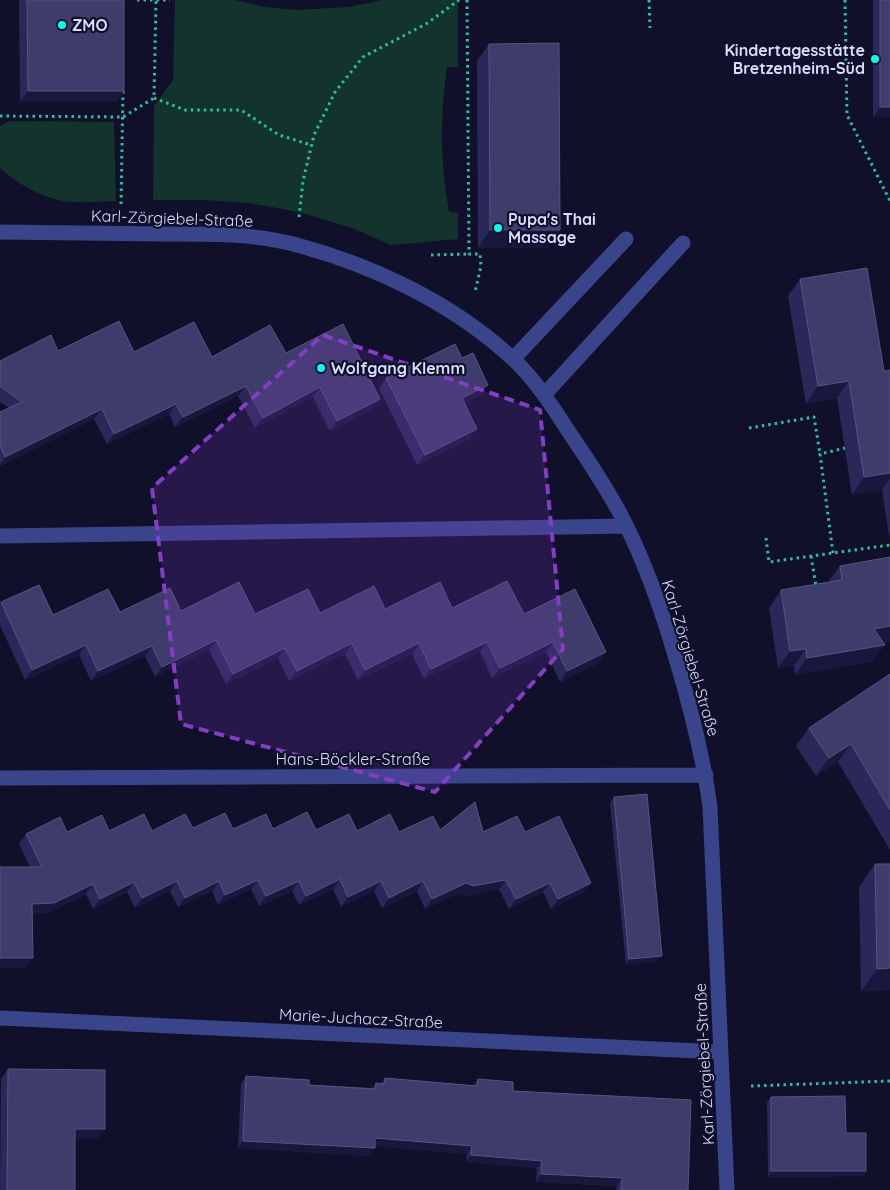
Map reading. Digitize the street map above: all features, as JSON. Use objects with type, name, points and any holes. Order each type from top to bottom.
[{"type":"street","name":"Karl-Zörgiebel-Straße","points":[[0,232],[236,235],[296,245],[357,265],[417,292],[468,323],[513,359],[544,395],[590,463],[626,526],[646,572],[666,625],[687,695],[706,776],[710,807],[727,1190]]},
{"type":"street","points":[[513,359],[626,239]]},
{"type":"street","points":[[544,395],[683,243]]},
{"type":"street","points":[[0,536],[626,526]]},
{"type":"street","name":"Hans-Böckler-Straße","points":[[0,778],[706,776]]},
{"type":"street","name":"Marie-Juchacz-Straße","points":[[0,1018],[720,1052]]},
{"type":"path","points":[[137,0],[170,0]]},
{"type":"path","points":[[154,98],[156,0]]},
{"type":"path","points":[[296,245],[303,181],[311,146],[314,135],[335,92],[363,57],[426,24],[459,0]]},
{"type":"path","points":[[467,0],[469,254]]},
{"type":"path","points":[[649,0],[650,28]]},
{"type":"path","points":[[845,0],[846,114],[890,201]]},
{"type":"path","points":[[122,233],[123,88]]},
{"type":"path","points":[[154,98],[185,110],[241,110],[279,135],[311,146]]},
{"type":"path","points":[[0,116],[123,117],[154,98]]},
{"type":"path","points":[[431,255],[480,254],[481,266],[476,288]]},
{"type":"path","points":[[749,428],[814,417],[833,553]]},
{"type":"path","points":[[820,454],[845,448]]},
{"type":"path","points":[[766,538],[769,562],[890,545]]},
{"type":"path","points":[[811,556],[817,591]]},
{"type":"path","points":[[723,1087],[890,1081]]},
{"type":"highlighted area","points":[[323,335],[540,410],[563,649],[435,792],[181,724],[152,488]]},
{"type":"green space","points":[[175,0],[234,0],[266,7],[297,10],[349,7],[383,0],[458,0],[458,67],[447,67],[443,103],[442,140],[446,194],[449,212],[458,213],[458,239],[391,245],[352,228],[283,209],[248,203],[206,200],[153,200],[154,106],[173,80]]},
{"type":"green space","points":[[9,121],[114,122],[116,201],[79,202],[53,199],[25,186],[8,174],[0,168],[0,126]]},
{"type":"building","points":[[27,0],[124,0],[124,91],[28,91]]},
{"type":"building","points":[[880,0],[890,0],[890,107],[880,107]]},
{"type":"building","points":[[559,43],[560,230],[490,230],[489,44]]},
{"type":"building","points":[[867,268],[884,371],[890,370],[890,473],[864,477],[849,381],[818,386],[800,279]]},
{"type":"building","points":[[119,321],[134,352],[194,322],[212,357],[270,325],[286,353],[343,324],[380,399],[337,421],[320,387],[263,418],[246,386],[183,417],[176,404],[114,434],[102,409],[5,457],[0,446],[0,412],[22,402],[0,386],[0,361],[51,335],[58,351]]},
{"type":"building","points":[[455,344],[462,358],[473,353],[488,385],[462,398],[477,429],[425,455],[386,378]]},
{"type":"building","points":[[890,557],[890,626],[874,629],[885,645],[807,658],[806,649],[790,651],[781,590],[842,580],[840,566]]},
{"type":"building","points":[[507,581],[524,614],[575,589],[606,652],[567,671],[553,642],[500,668],[487,642],[431,669],[419,643],[365,670],[352,643],[297,671],[285,648],[233,674],[216,640],[162,667],[152,646],[98,671],[86,645],[32,670],[1,602],[39,585],[53,615],[108,589],[120,612],[170,588],[181,611],[239,582],[255,614],[308,589],[320,613],[374,586],[385,609],[440,582],[452,608]]},
{"type":"building","points":[[890,674],[890,810],[851,744],[829,758],[809,728]]},
{"type":"building","points":[[647,794],[662,956],[629,959],[614,797]]},
{"type":"building","points":[[475,802],[483,832],[517,816],[525,832],[559,816],[591,883],[558,899],[550,883],[516,899],[506,880],[473,886],[466,883],[432,899],[423,881],[389,898],[381,881],[348,897],[340,879],[306,896],[299,881],[266,896],[258,880],[225,895],[219,881],[185,898],[177,881],[142,898],[134,882],[100,899],[93,884],[54,903],[32,904],[33,958],[0,958],[0,867],[42,867],[26,834],[60,817],[67,832],[102,815],[109,831],[144,814],[152,831],[185,814],[193,828],[225,813],[233,829],[266,814],[273,829],[307,812],[316,830],[349,814],[357,831],[390,814],[399,832],[433,816],[440,830]]},
{"type":"building","points":[[875,864],[890,864],[890,968],[877,969]]},
{"type":"building","points":[[8,1069],[105,1070],[105,1129],[75,1129],[75,1190],[7,1190]]},
{"type":"building","points":[[246,1076],[309,1080],[309,1085],[375,1089],[376,1083],[384,1084],[385,1078],[477,1086],[478,1079],[513,1082],[513,1091],[691,1100],[688,1190],[621,1190],[622,1178],[541,1174],[542,1161],[471,1155],[472,1146],[375,1138],[375,1148],[243,1141]]},
{"type":"building","points":[[845,1096],[846,1133],[866,1133],[866,1171],[771,1171],[771,1097]]},
{"type":"place","name":"ZMO","points":[[62,25]]},
{"type":"place","name":"Kindertagesstätte Bretzenheim-Süd","points":[[875,59]]},
{"type":"place","name":"Pupa's Thai Massage","points":[[498,228]]},
{"type":"place","name":"Wolfgang Klemm","points":[[321,368]]}]
